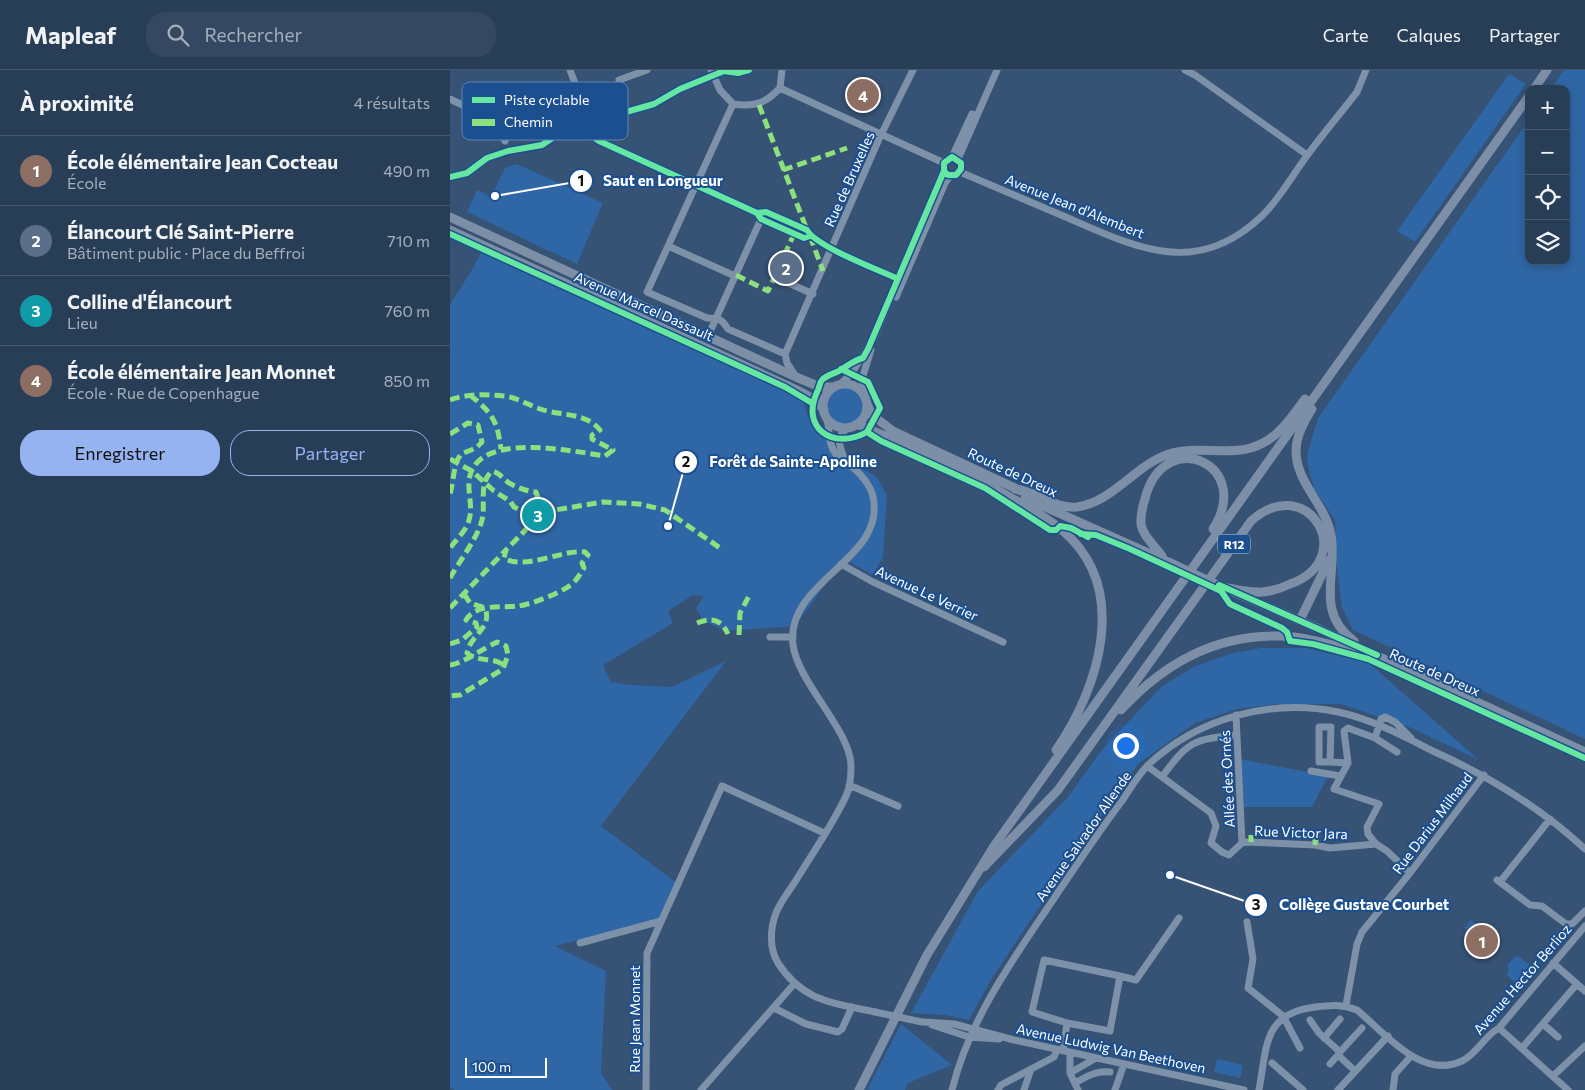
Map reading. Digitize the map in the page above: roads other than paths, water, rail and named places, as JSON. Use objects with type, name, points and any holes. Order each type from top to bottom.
[{"type":"main road","points":[[1540,80],[1543,70]]},
{"type":"main road","points":[[1537,85],[1547,70]]},
{"type":"main road","name":"R12","points":[[858,1090],[927,955],[979,871],[1044,775],[1207,545],[1525,102]]},
{"type":"main road","name":"Avenue Marcel Dassault","points":[[450,217],[796,377],[820,387],[836,386]]},
{"type":"main road","name":"Avenue Marcel Dassault","points":[[450,230],[790,386],[814,399],[825,413]]},
{"type":"main road","name":"R12","points":[[1015,489],[1024,490],[1057,505],[1077,507],[1102,498],[1166,455],[1183,450],[1238,451],[1258,446],[1278,432],[1340,354],[1350,345]]},
{"type":"main road","name":"R12","points":[[1330,375],[1301,429],[1296,451],[1302,475],[1329,527],[1332,554],[1330,598],[1335,621],[1348,637],[1375,654]]},
{"type":"main road","points":[[854,385],[865,396],[868,406],[865,417],[857,424],[848,428],[834,425],[825,413],[825,398],[836,386],[854,385]]},
{"type":"main road","name":"Route de Dreux","points":[[868,406],[872,415],[893,431],[1168,562],[1375,654],[1585,754]]},
{"type":"main road","name":"Route de Dreux","points":[[857,424],[1154,555]]},
{"type":"main road","name":"R12","points":[[1168,562],[1142,531],[1142,508],[1150,481],[1158,469],[1181,458],[1196,459],[1207,464],[1218,474],[1224,486],[1225,499],[1223,510],[1207,538],[1207,545]]},
{"type":"main road","name":"R12","points":[[975,476],[1040,513],[1073,540],[1094,574],[1101,600],[1103,628],[1095,672],[1076,717],[1045,766],[1044,775]]},
{"type":"main road","name":"R12","points":[[979,871],[990,862],[1058,790],[1100,734],[1250,521],[1271,507],[1293,505],[1305,510],[1319,525],[1323,535],[1323,554],[1308,576],[1271,591],[1257,592],[1222,587]]},
{"type":"main road","points":[[1290,620],[1300,620],[1332,554]]},
{"type":"main road","name":"Route de Dreux","points":[[1275,611],[1290,620],[1585,754]]},
{"type":"main road","name":"R12","points":[[1100,734],[1148,683],[1167,668],[1203,649],[1242,638],[1281,636],[1356,650]]},
{"type":"street","points":[[570,70],[575,82]]},
{"type":"street","points":[[619,80],[636,72],[647,70]]},
{"type":"street","points":[[711,70],[720,90],[733,104],[747,106],[760,105],[780,88],[782,70]]},
{"type":"street","name":"Rue de Bruxelles","points":[[785,354],[882,134],[913,70]]},
{"type":"street","points":[[955,158],[992,70]]},
{"type":"street","points":[[836,386],[850,376],[868,349],[894,294],[898,279],[944,167],[955,158],[997,70]]},
{"type":"street","points":[[1185,70],[1196,75],[1307,155]]},
{"type":"street","name":"Avenue Jean d'Alembert","points":[[960,172],[1120,241],[1154,251],[1184,253],[1214,246],[1246,230],[1271,205],[1307,155],[1358,92],[1366,70]]},
{"type":"street","points":[[780,88],[882,134],[944,167],[950,176]]},
{"type":"street","points":[[450,99],[462,105]]},
{"type":"street","points":[[733,104],[647,292],[707,318],[717,318],[724,322],[728,329],[785,354],[787,363],[796,377]]},
{"type":"street","points":[[598,140],[759,216]]},
{"type":"street","points":[[865,396],[862,379],[870,354],[945,182],[950,176],[960,172],[961,163],[955,158]]},
{"type":"street","points":[[708,336],[759,216],[766,212],[807,230],[810,236],[832,249],[898,279]]},
{"type":"street","points":[[668,246],[735,276]]},
{"type":"street","points":[[775,277],[813,294]]},
{"type":"street","points":[[825,413],[833,451],[841,460],[845,460],[863,476],[871,488],[875,514],[867,535],[800,608],[793,637],[798,663],[846,746],[852,767],[846,797],[779,907],[773,924],[771,944],[773,955],[794,984],[813,997],[923,1022],[969,1037],[1014,1040]]},
{"type":"street","points":[[845,460],[838,442],[842,433],[848,428]]},
{"type":"street","name":"Avenue Le Verrier","points":[[840,564],[873,582],[1003,642]]},
{"type":"street","points":[[770,637],[793,637]]},
{"type":"street","name":"Avenue Salvador Allende","points":[[952,1090],[973,1028],[998,984],[1096,834],[1147,766],[1187,736],[1218,721],[1236,715],[1279,708],[1311,708],[1340,712],[1417,743],[1484,775],[1550,819],[1585,849]]},
{"type":"street","name":"Allée des Ornés","points":[[1236,715],[1242,843]]},
{"type":"street","points":[[1375,738],[1381,719],[1385,717],[1395,722],[1417,743]]},
{"type":"street","points":[[1330,762],[1330,727],[1319,727],[1319,762],[1348,763]]},
{"type":"street","points":[[1397,752],[1375,738],[1348,728],[1344,731],[1348,763],[1334,788],[1379,804],[1367,827],[1368,834],[1376,844],[1387,851],[1410,873]]},
{"type":"street","points":[[1162,776],[1179,753],[1203,738],[1237,735]]},
{"type":"street","name":"Rue Victor Jara","points":[[1147,766],[1211,813],[1216,826],[1211,843],[1214,847],[1229,855],[1242,843],[1251,839],[1267,845],[1315,845],[1338,848],[1376,844]]},
{"type":"street","points":[[1311,771],[1340,776]]},
{"type":"street","name":"Rue Darius Milhaud","points":[[1346,1005],[1357,944],[1362,932],[1410,873],[1484,775]]},
{"type":"street","points":[[849,785],[898,806]]},
{"type":"street","name":"Rue Jean Monnet","points":[[646,1090],[647,953],[722,786],[824,832]]},
{"type":"street","points":[[1550,819],[1499,881],[1530,905],[1542,906],[1578,933]]},
{"type":"street","points":[[1315,845],[1316,835]]},
{"type":"street","points":[[1569,925],[1585,911]]},
{"type":"street","points":[[1120,976],[1110,1031],[1067,1023],[1032,1012],[1044,960],[1120,976],[1136,980],[1179,918]]},
{"type":"street","points":[[580,943],[661,920]]},
{"type":"street","points":[[1247,922],[1254,959],[1248,988],[1283,1016],[1300,1048]]},
{"type":"street","name":"Avenue Hector Berlioz","points":[[1346,1005],[1357,1010],[1411,1056],[1424,1063],[1451,1064],[1473,1054],[1492,1032],[1500,1028],[1585,926]]},
{"type":"street","points":[[1553,963],[1585,991]]},
{"type":"street","points":[[701,1090],[794,984]]},
{"type":"street","points":[[1522,1048],[1577,984]]},
{"type":"street","points":[[1259,1090],[1269,1037],[1283,1016],[1302,1008],[1346,1005]]},
{"type":"street","points":[[774,1008],[806,1024],[838,1032],[842,1029],[852,1007]]},
{"type":"street","points":[[1324,1038],[1340,1019]]},
{"type":"street","points":[[1310,1020],[1355,1071]]},
{"type":"street","name":"Avenue Ludwig Van Beethoven","points":[[923,1022],[949,1023],[973,1028],[1014,1040],[1244,1090]]},
{"type":"street","points":[[1067,1023],[1063,1051],[1070,1073],[1077,1086],[1092,1074],[1102,1071],[1110,1072]]},
{"type":"street","points":[[1543,1024],[1558,1037]]},
{"type":"street","points":[[1330,1064],[1362,1028]]},
{"type":"street","points":[[1500,1028],[1568,1090]]},
{"type":"street","points":[[1339,1089],[1388,1036]]},
{"type":"street","points":[[1553,1076],[1585,1046]]},
{"type":"street","points":[[998,1090],[1001,1085],[1063,1051]]},
{"type":"street","points":[[1393,1090],[1395,1074],[1411,1056]]},
{"type":"street","points":[[1070,1073],[1096,1058]]},
{"type":"street","points":[[1272,1063],[1303,1090]]},
{"type":"street","points":[[1115,1090],[1124,1064]]},
{"type":"street","points":[[1024,1090],[1030,1069]]},
{"type":"place","name":"École élémentaire Jean Monnet","points":[[863,95]]},
{"type":"place","name":"Saut en Longueur","points":[[495,196]]},
{"type":"place","name":"Élancourt Clé Saint-Pierre","points":[[786,268]]},
{"type":"place","name":"Colline d'Élancourt","points":[[538,515]]},
{"type":"place","name":"Forêt de Sainte-Apolline","points":[[668,526]]},
{"type":"place","name":"Collège Gustave Courbet","points":[[1170,875]]},
{"type":"place","name":"École élémentaire Jean Cocteau","points":[[1482,941]]}]
